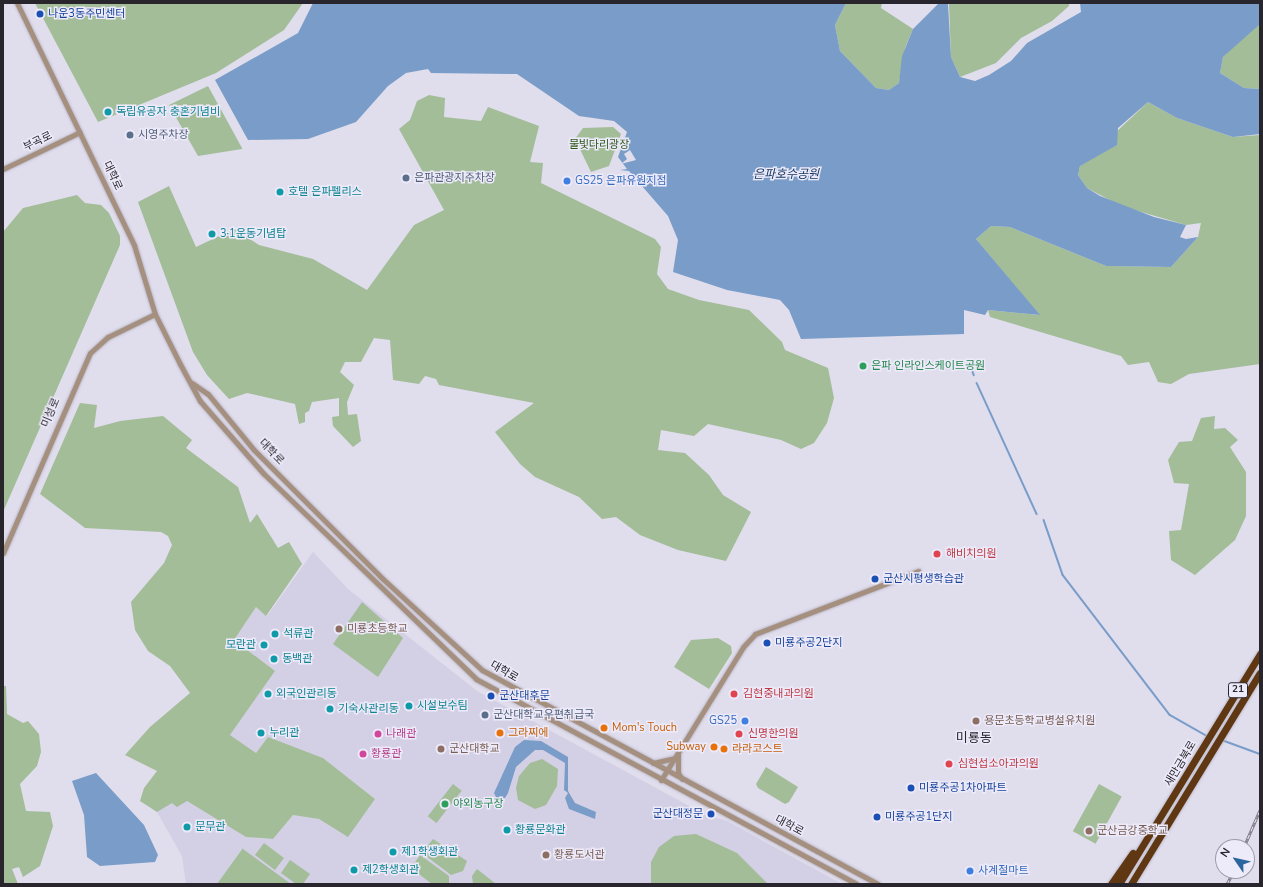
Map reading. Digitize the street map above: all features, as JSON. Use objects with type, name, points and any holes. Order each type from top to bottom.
[{"type":"highway","name":"새만금북로","points":[[1119,884],[1260,654]]},
{"type":"highway","name":"새만금북로","points":[[1131,884],[1260,673]]},
{"type":"highway","points":[[1111,884],[1193,765]]},
{"type":"street","name":"대학로","points":[[17,3],[134,245],[155,314],[200,401],[259,469],[461,668],[492,689],[856,884]]},
{"type":"street","name":"부곡로","points":[[3,169],[80,132]]},
{"type":"street","name":"미성로","points":[[3,553],[90,353],[108,337],[155,314]]},
{"type":"street","name":"대학로","points":[[191,382],[208,394],[254,450],[470,662],[649,762],[878,884]]},
{"type":"street","points":[[661,780],[743,647],[755,634],[918,571]]},
{"type":"street","points":[[649,762],[677,755]]},
{"type":"street","points":[[677,755],[678,773],[683,780]]},
{"type":"shaded area","name":"군산대학교","points":[[313,552],[348,589],[477,691],[704,814],[727,821],[842,884],[186,884],[182,856],[157,812],[172,802],[187,801],[246,837],[273,839],[293,815],[319,819],[348,836],[375,799],[323,758],[268,737],[256,753],[230,735],[275,671],[234,640],[256,607],[267,616]]},
{"type":"green space","points":[[35,3],[303,3],[284,30],[216,73],[98,122]]},
{"type":"green space","points":[[846,3],[882,3],[881,8],[913,29],[905,48],[899,83],[889,90],[876,88],[840,51],[835,25]]},
{"type":"green space","points":[[949,3],[1069,3],[1069,6],[1052,21],[1021,38],[996,63],[960,77],[951,57]]},
{"type":"green space","points":[[1257,24],[1260,24],[1260,89],[1244,88],[1220,73],[1223,57]]},
{"type":"green space","points":[[208,86],[242,149],[198,156],[169,105]]},
{"type":"green space","points":[[429,95],[445,98],[444,117],[481,121],[488,107],[539,126],[530,162],[543,163],[541,183],[655,239],[661,247],[657,274],[668,289],[699,300],[749,310],[782,342],[785,350],[828,368],[834,398],[827,423],[814,443],[801,449],[781,440],[708,424],[694,436],[661,430],[658,450],[685,453],[709,475],[723,495],[751,512],[726,561],[678,550],[640,535],[616,517],[602,519],[579,497],[535,477],[520,464],[495,432],[534,403],[439,385],[436,379],[425,376],[419,384],[393,380],[390,340],[374,338],[361,362],[345,362],[340,372],[354,385],[347,402],[348,415],[357,414],[361,441],[353,447],[333,426],[332,417],[339,416],[339,398],[312,402],[309,411],[305,413],[305,422],[299,424],[295,404],[247,393],[229,399],[207,375],[193,352],[138,202],[169,186],[196,247],[234,229],[259,245],[313,259],[367,290],[414,225],[444,210],[399,129],[410,120],[417,101]]},
{"type":"green space","points":[[1148,102],[1177,118],[1233,137],[1260,135],[1260,364],[1189,374],[1171,384],[1158,382],[1149,362],[1128,365],[1121,356],[990,317],[988,310],[1039,315],[976,239],[991,226],[1010,227],[1106,266],[1171,267],[1198,237],[1201,223],[1186,225],[1121,206],[1087,188],[1078,175],[1080,166]]},
{"type":"green space","name":"물빛다리광장","points":[[613,127],[621,134],[609,166],[591,172],[575,139],[583,128]]},
{"type":"green space","points":[[77,195],[85,203],[101,205],[109,213],[120,236],[120,245],[3,512],[3,232],[23,208]]},
{"type":"green space","points":[[80,403],[97,405],[94,428],[120,421],[163,416],[192,440],[186,448],[238,487],[250,523],[257,514],[278,548],[289,542],[302,564],[266,616],[256,607],[234,640],[275,671],[230,735],[256,753],[268,737],[323,758],[375,799],[348,837],[319,819],[293,815],[273,839],[246,837],[187,801],[177,807],[172,803],[157,812],[140,801],[144,788],[157,771],[125,755],[150,727],[190,693],[170,666],[148,651],[135,630],[131,602],[164,563],[172,545],[168,536],[161,532],[85,528],[40,494]]},
{"type":"green space","points":[[1215,416],[1214,429],[1225,428],[1238,440],[1230,447],[1246,472],[1246,516],[1235,540],[1195,575],[1171,560],[1169,531],[1181,530],[1189,484],[1174,483],[1168,460],[1179,442],[1192,441],[1201,418]]},
{"type":"green space","points":[[362,602],[403,638],[378,677],[333,644]]},
{"type":"green space","points":[[718,638],[731,646],[732,653],[709,689],[674,667],[691,640]]},
{"type":"green space","points":[[3,686],[6,686],[7,714],[23,723],[28,721],[39,734],[41,752],[37,766],[20,784],[26,811],[50,812],[53,826],[40,866],[23,877],[19,867],[12,869],[18,884],[3,884]]},
{"type":"green space","points":[[542,759],[558,769],[557,786],[546,805],[535,809],[518,800],[516,788],[519,776],[530,763]]},
{"type":"green space","points":[[766,767],[798,787],[789,802],[785,804],[758,788],[756,784]]},
{"type":"green space","name":"야외농구장","points":[[453,784],[462,791],[436,823],[428,816]]},
{"type":"green space","points":[[1099,784],[1122,797],[1096,844],[1073,831]]},
{"type":"green space","points":[[696,834],[737,853],[768,884],[651,884],[651,862],[659,847],[674,836]]},
{"type":"green space","points":[[433,839],[467,861],[463,871],[451,875],[422,853]]},
{"type":"green space","points":[[264,843],[284,858],[275,870],[255,855]]},
{"type":"green space","points":[[243,849],[291,884],[217,884]]},
{"type":"green space","points":[[420,855],[449,876],[449,884],[432,884],[411,868]]},
{"type":"green space","points":[[290,860],[310,874],[303,884],[296,884],[281,873]]},
{"type":"green space","points":[[477,869],[496,884],[473,884],[472,876]]},
{"type":"water","name":"은파호수공원","points":[[313,3],[846,3],[835,25],[840,51],[876,88],[889,90],[899,83],[902,56],[913,29],[939,3],[948,4],[951,57],[960,77],[975,81],[989,75],[1011,61],[1027,43],[1081,12],[1080,3],[1260,3],[1260,24],[1223,57],[1220,73],[1244,88],[1260,89],[1260,134],[1233,137],[1177,118],[1148,102],[1118,128],[1117,145],[1080,166],[1078,175],[1087,188],[1100,196],[1154,217],[1186,225],[1180,237],[1186,239],[1198,237],[1171,267],[1106,266],[1010,227],[991,226],[976,239],[1040,315],[988,310],[985,315],[964,310],[964,334],[801,339],[789,310],[780,300],[727,290],[673,272],[678,240],[668,216],[629,171],[620,170],[627,169],[618,157],[627,132],[614,121],[579,116],[517,74],[431,73],[428,69],[406,73],[388,86],[356,122],[308,139],[248,140],[215,80],[298,33]]},
{"type":"water","points":[[524,740],[541,741],[568,757],[568,791],[575,803],[596,812],[595,819],[569,809],[565,798],[568,793],[564,790],[565,763],[543,750],[535,750],[516,767],[508,793],[505,798],[497,799],[494,793],[515,747]]},
{"type":"water","points":[[96,773],[144,825],[158,855],[155,862],[100,866],[87,857],[84,815],[72,781]]},
{"type":"pier","points":[[630,150],[636,160],[621,164],[627,159],[624,154]]},
{"type":"waterway","points":[[969,361],[974,375]]},
{"type":"waterway","points":[[977,383],[1037,514]]},
{"type":"waterway","points":[[1044,520],[1063,575],[1170,715],[1207,736]]},
{"type":"waterway","points":[[1222,740],[1260,754]]},
{"type":"railway","points":[[1247,839],[1260,810]]},
{"type":"railway","points":[[1227,884],[1230,879]]},
{"type":"place","name":"나운3동주민센터","points":[[40,14]]},
{"type":"place","name":"독립유공자 충혼기념비","points":[[108,112]]},
{"type":"place","name":"시영주차장","points":[[130,135]]},
{"type":"place","name":"은파관광지주차장","points":[[406,178]]},
{"type":"place","name":"GS25 은파유원지점","points":[[567,181]]},
{"type":"place","name":"호텔 은파펠리스","points":[[280,192]]},
{"type":"place","name":"3·1운동기념탑","points":[[212,234]]},
{"type":"place","name":"은파 인라인스케이트공원","points":[[863,366]]},
{"type":"place","name":"해비치의원","points":[[937,554]]},
{"type":"place","name":"군산시평생학습관","points":[[875,579]]},
{"type":"place","name":"미룡초등학교","points":[[339,629]]},
{"type":"place","name":"석류관","points":[[275,634]]},
{"type":"place","name":"미룡주공2단지","points":[[767,643]]},
{"type":"place","name":"모란관","points":[[264,645]]},
{"type":"place","name":"동백관","points":[[274,659]]},
{"type":"place","name":"외국인관리동","points":[[268,694]]},
{"type":"place","name":"김현중내과의원","points":[[734,694]]},
{"type":"place","name":"군산대후문","points":[[491,696]]},
{"type":"place","name":"시설보수팀","points":[[409,706]]},
{"type":"place","name":"기숙사관리동","points":[[330,709]]},
{"type":"place","name":"군산대학교우편취급국","points":[[485,715]]},
{"type":"place","name":"GS25","points":[[745,721]]},
{"type":"place","name":"용문초등학교병설유치원","points":[[976,721]]},
{"type":"place","name":"Mom's Touch","points":[[604,728]]},
{"type":"place","name":"누리관","points":[[261,733]]},
{"type":"place","name":"그라찌에","points":[[500,733]]},
{"type":"place","name":"나래관","points":[[378,734]]},
{"type":"place","name":"신명한의원","points":[[739,734]]},
{"type":"place","name":"Subway","points":[[714,747]]},
{"type":"place","name":"군산대학교","points":[[441,749]]},
{"type":"place","name":"라라코스트","points":[[724,749]]},
{"type":"place","name":"황룡관","points":[[363,754]]},
{"type":"place","name":"심현섭소아과의원","points":[[949,764]]},
{"type":"place","name":"미룡주공1차아파트","points":[[911,788]]},
{"type":"place","name":"야외농구장","points":[[445,804]]},
{"type":"place","name":"군산대정문","points":[[711,814]]},
{"type":"place","name":"미룡주공1단지","points":[[877,817]]},
{"type":"place","name":"문무관","points":[[187,827]]},
{"type":"place","name":"황룡문화관","points":[[507,830]]},
{"type":"place","name":"군산금강중학교","points":[[1089,831]]},
{"type":"place","name":"제1학생회관","points":[[393,852]]},
{"type":"place","name":"황룡도서관","points":[[546,855]]},
{"type":"place","name":"제2학생회관","points":[[354,870]]},
{"type":"place","name":"사계절마트","points":[[970,871]]},
{"type":"district","name":"미룡동","points":[[974,738]]}]
